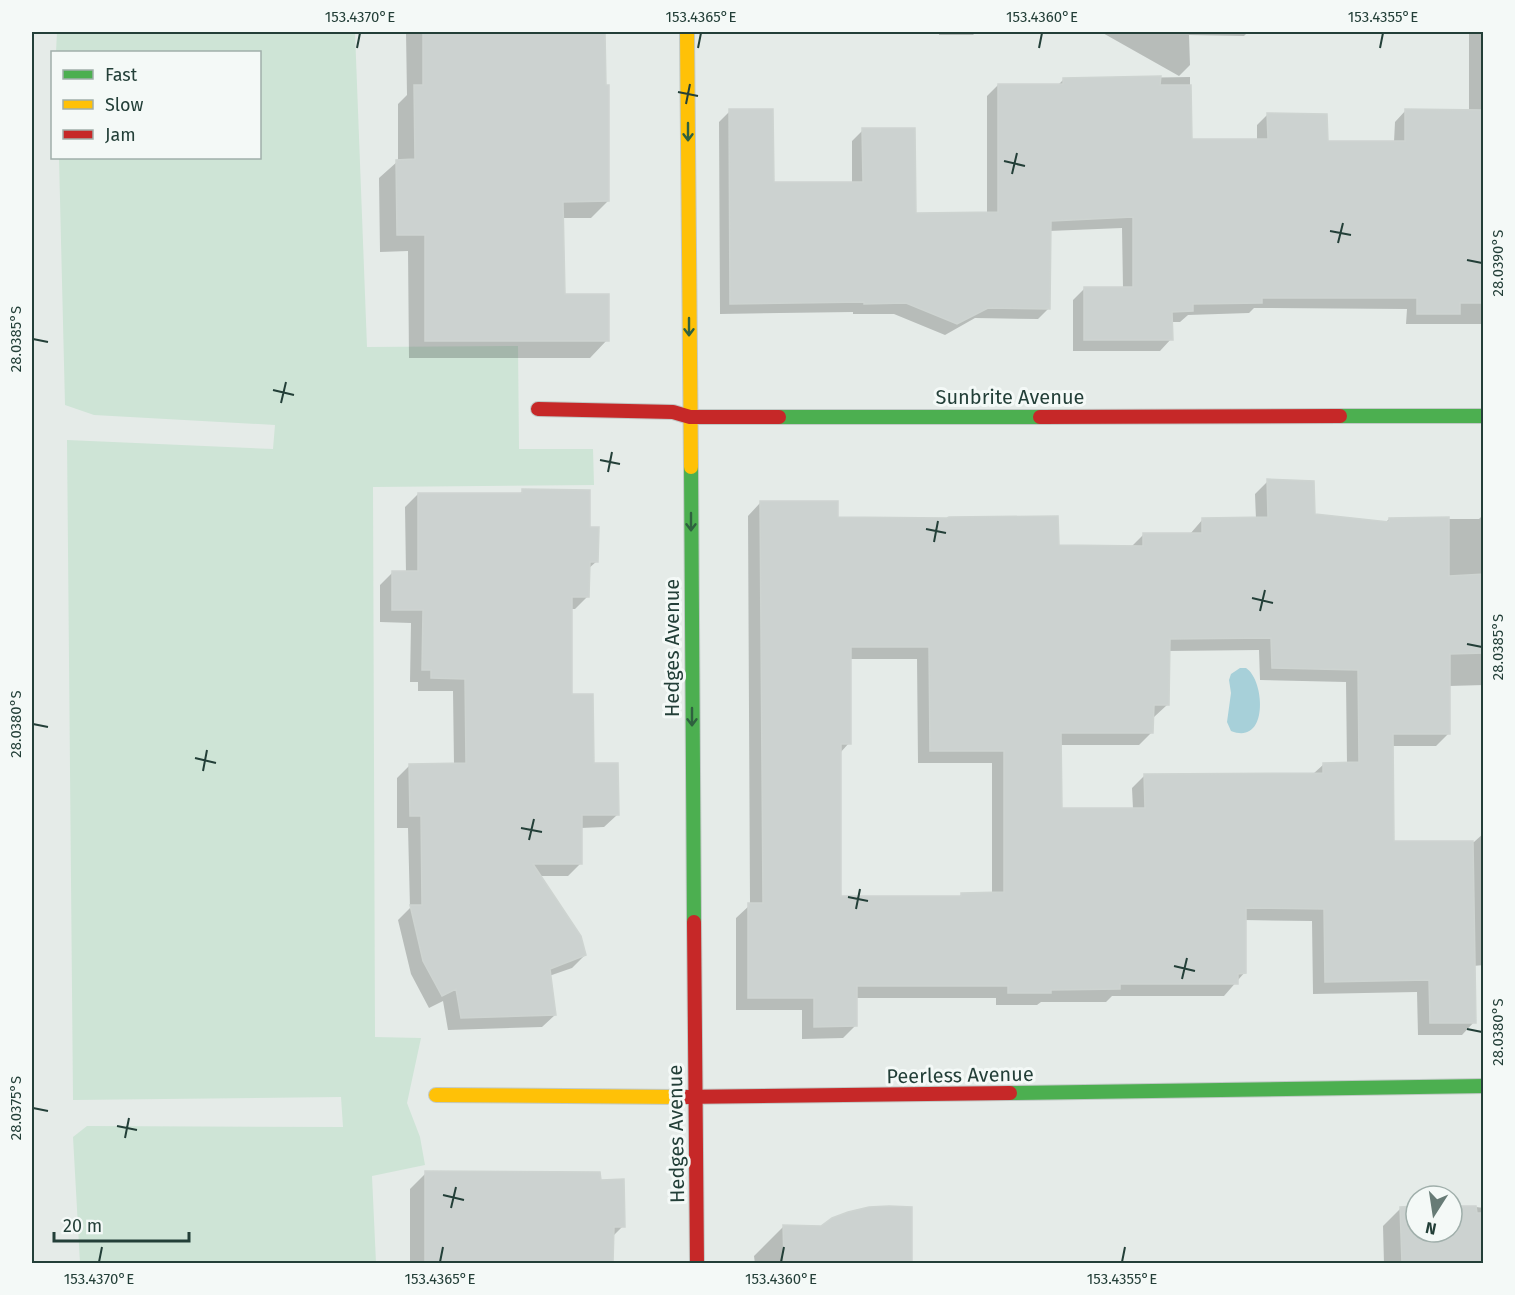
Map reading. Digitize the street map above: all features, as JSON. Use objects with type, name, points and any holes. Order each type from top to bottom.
[{"type":"street","name":"Hedges Avenue","points":[[687,32],[697,1263]]},
{"type":"street","name":"Sunbrite Avenue","points":[[538,409],[673,412],[690,417],[1484,416]]},
{"type":"street","name":"Peerless Avenue","points":[[436,1095],[695,1097],[1484,1086]]},
{"type":"green space","points":[[57,32],[355,32],[367,347],[518,346],[519,449],[593,449],[594,485],[373,487],[375,1037],[421,1038],[407,1103],[420,1137],[425,1165],[372,1176],[376,1263],[80,1263],[73,1137],[87,1126],[343,1127],[341,1097],[73,1100],[67,440],[273,449],[275,425],[94,415],[65,405],[59,159],[261,159],[261,51],[56,51]]},
{"type":"water","points":[[1240,668],[1246,668],[1252,675],[1260,697],[1257,721],[1252,729],[1243,733],[1231,731],[1227,722],[1231,693],[1229,680],[1231,674]]},
{"type":"building","points":[[423,32],[605,32],[606,85],[609,85],[609,201],[563,202],[565,294],[609,294],[609,341],[425,341],[425,235],[397,235],[396,160],[415,159],[414,85],[423,85]]},
{"type":"building","points":[[1161,76],[1160,85],[1191,85],[1192,139],[1268,139],[1267,113],[1327,114],[1328,141],[1405,141],[1405,109],[1484,110],[1484,303],[1460,303],[1460,314],[1417,314],[1417,298],[1262,298],[1262,303],[1193,304],[1193,311],[1172,312],[1173,340],[1084,340],[1084,287],[1133,287],[1133,217],[1051,221],[1050,309],[988,308],[957,324],[906,303],[730,304],[729,109],[773,109],[774,182],[863,182],[862,128],[915,128],[916,213],[998,212],[998,84],[1063,84],[1063,78]]},
{"type":"building","points":[[1267,479],[1314,481],[1315,514],[1389,522],[1389,518],[1449,517],[1449,576],[1484,574],[1484,653],[1450,654],[1450,734],[1393,734],[1394,841],[1473,841],[1476,1023],[1430,1023],[1429,980],[1325,982],[1324,909],[1246,908],[1246,973],[1238,974],[1238,984],[1120,984],[1120,989],[1051,990],[1051,993],[1008,993],[1008,986],[857,986],[857,1026],[814,1027],[814,998],[748,998],[748,903],[763,903],[760,501],[838,501],[838,517],[1058,516],[1059,545],[1143,546],[1143,533],[1202,533],[1202,518],[1268,517]],"holes":[[[1271,638],[1272,668],[1358,670],[1359,762],[1323,763],[1323,773],[1144,774],[1145,808],[1062,808],[1061,733],[1153,733],[1154,705],[1169,705],[1170,639]],[[851,647],[929,647],[930,751],[1004,751],[1004,892],[961,893],[961,896],[841,896],[841,744],[851,744]]]},
{"type":"building","points":[[522,489],[590,490],[590,527],[599,527],[598,562],[590,562],[589,597],[572,597],[572,694],[593,694],[594,763],[618,763],[619,815],[582,815],[582,864],[533,864],[581,936],[586,955],[550,969],[556,1015],[461,1018],[456,989],[442,996],[423,961],[410,905],[422,905],[421,816],[410,816],[409,764],[466,763],[465,679],[431,678],[431,670],[422,670],[423,610],[392,610],[392,571],[418,571],[418,493],[522,493]]},
{"type":"building","points":[[425,1171],[600,1172],[601,1180],[624,1179],[625,1227],[614,1227],[613,1263],[425,1263]]},
{"type":"building","points":[[1464,1206],[1476,1206],[1477,1213],[1484,1213],[1484,1263],[1402,1263],[1400,1207],[1404,1207],[1404,1244],[1464,1244]]},
{"type":"building","points":[[869,1207],[912,1207],[912,1263],[784,1263],[783,1225],[821,1226],[832,1218],[848,1212]]},
{"type":"traffic: fast","points":[[1340,416],[1484,416]]},
{"type":"traffic: fast","points":[[779,417],[1040,417]]},
{"type":"traffic: fast","points":[[691,467],[694,922]]},
{"type":"traffic: fast","points":[[1010,1093],[1484,1086]]},
{"type":"traffic: slow","points":[[687,32],[691,467]]},
{"type":"traffic: slow","points":[[436,1095],[679,1097]]},
{"type":"traffic: jam","points":[[538,409],[673,412],[690,417],[779,417]]},
{"type":"traffic: jam","points":[[1040,417],[1340,416]]},
{"type":"traffic: jam","points":[[694,922],[697,1264]]},
{"type":"traffic: jam","points":[[679,1097],[1010,1093]]}]
